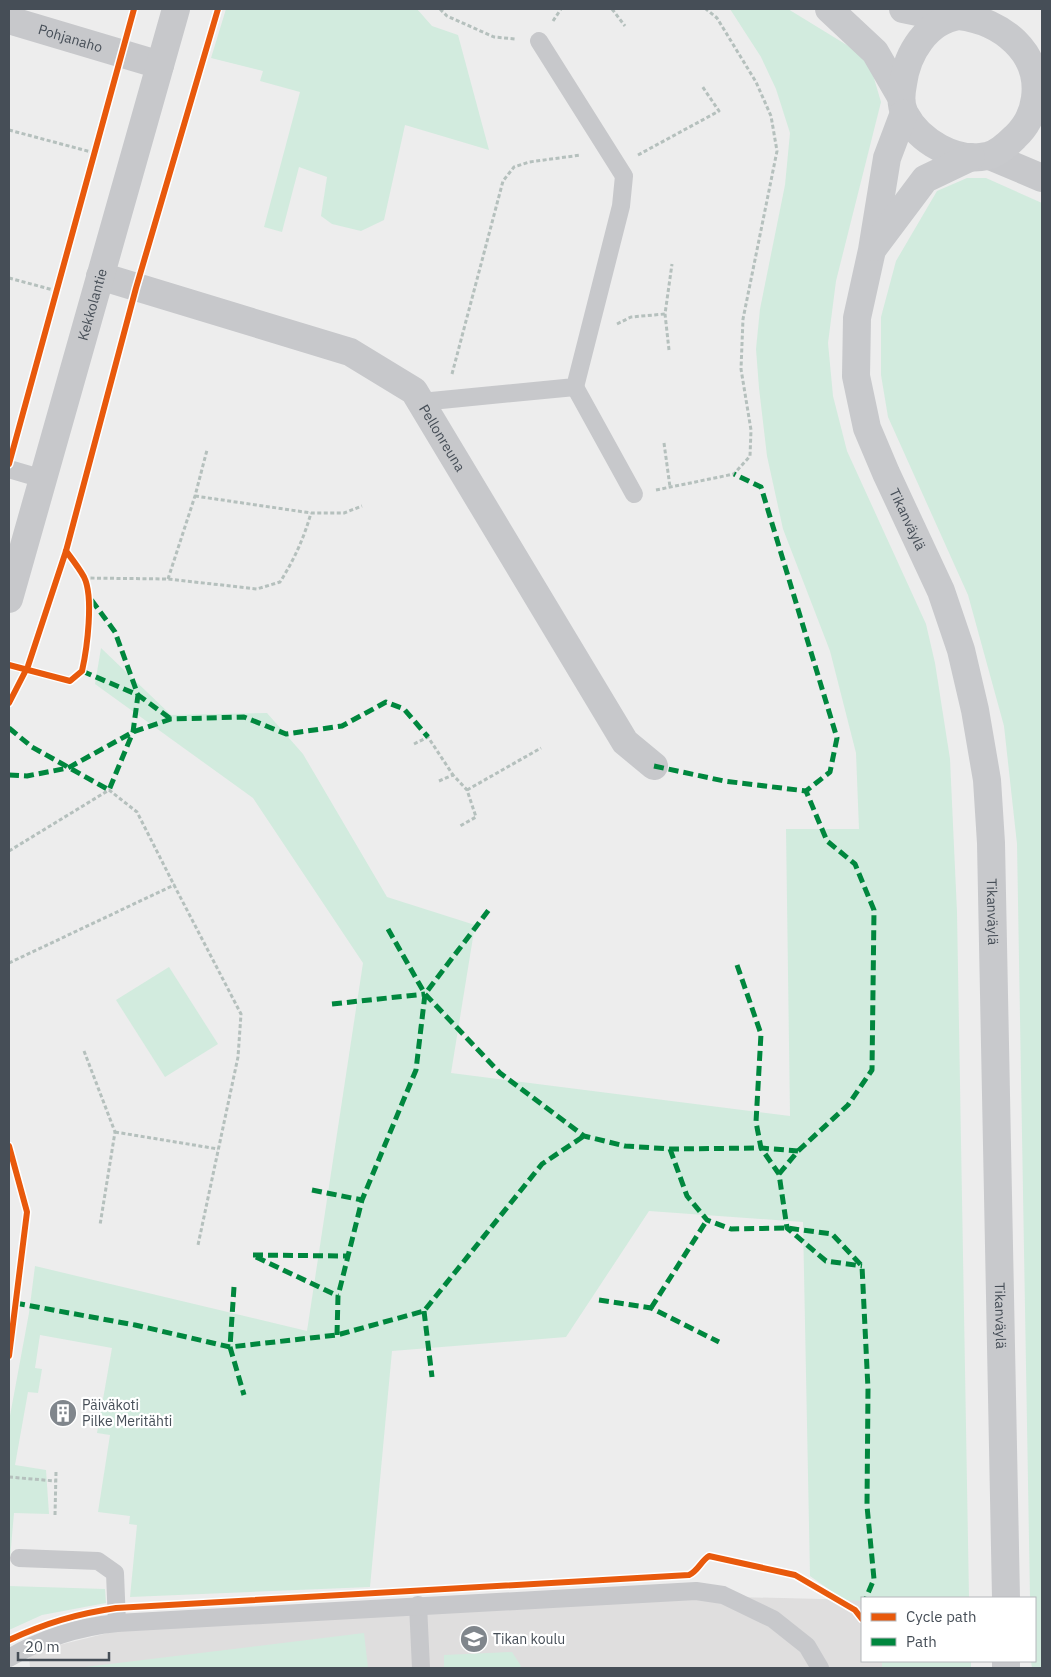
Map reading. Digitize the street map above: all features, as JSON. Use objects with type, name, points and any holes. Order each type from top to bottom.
[{"type":"main road","points":[[829,9],[874,52],[902,105],[922,136],[941,148],[980,157],[1008,143],[1022,131],[1038,103],[1033,66],[1021,46],[1010,36],[990,24],[985,13],[947,18],[903,9]]},
{"type":"main road","points":[[902,105],[908,62],[914,48],[925,35],[947,18]]},
{"type":"main road","points":[[1033,66],[1042,41]]},
{"type":"main road","name":"Tikanväylä","points":[[902,105],[887,158],[872,250],[857,318],[856,376],[866,428],[942,591],[963,658],[975,710],[987,780],[992,863],[1006,1597]]},
{"type":"main road","name":"Tikanväylä","points":[[872,250],[925,179],[980,157]]},
{"type":"street","name":"Kekkolantie","points":[[9,599],[176,9]]},
{"type":"street","name":"Pohjanaho","points":[[9,20],[160,66]]},
{"type":"street","points":[[980,157],[1042,178]]},
{"type":"street","name":"Pellonreuna","points":[[100,276],[350,352],[414,391],[433,400],[625,742],[654,766]]},
{"type":"lane","points":[[539,41],[624,176],[621,206],[575,387],[634,494]]},
{"type":"lane","points":[[433,400],[575,387]]},
{"type":"lane","points":[[9,469],[43,479]]},
{"type":"lane","points":[[19,1558],[98,1561],[115,1573],[117,1623]]},
{"type":"lane","points":[[9,1658],[30,1645],[92,1626],[117,1623],[418,1605],[696,1592],[722,1595],[773,1619],[807,1646],[820,1668]]},
{"type":"lane","points":[[418,1605],[421,1668]]},
{"type":"path","points":[[440,9],[447,16],[494,37],[539,41]]},
{"type":"path","points":[[612,9],[625,26]]},
{"type":"path","points":[[634,494],[734,474],[750,456],[751,430],[742,369],[743,319],[777,152],[771,116],[756,82],[717,18],[706,9]]},
{"type":"path","points":[[618,167],[719,110],[702,86]]},
{"type":"path","points":[[9,130],[95,153]]},
{"type":"path","points":[[92,162],[98,144]]},
{"type":"path","points":[[433,400],[503,181],[514,167],[529,162],[609,152]]},
{"type":"path","points":[[669,350],[665,314],[672,264]]},
{"type":"path","points":[[9,278],[57,291]]},
{"type":"path","points":[[54,300],[59,282]]},
{"type":"path","points":[[589,337],[631,317],[665,314]]},
{"type":"path","points":[[664,443],[670,487]]},
{"type":"path","points":[[168,579],[195,496],[207,450]]},
{"type":"path","points":[[195,496],[311,513],[344,513],[362,506]]},
{"type":"path","points":[[84,578],[168,579],[257,589],[280,582],[293,561],[307,528],[311,513]]},
{"type":"path","points":[[80,571],[87,587]]},
{"type":"path","points":[[414,744],[428,737],[453,774],[467,790],[476,817],[460,826]]},
{"type":"path","points":[[467,790],[541,748]]},
{"type":"path","points":[[439,781],[453,774]]},
{"type":"path","points":[[9,851],[108,790],[137,812],[241,1014],[238,1057],[198,1245]]},
{"type":"path","points":[[9,963],[174,885]]},
{"type":"path","points":[[84,1052],[115,1132],[100,1225]]},
{"type":"path","points":[[115,1132],[218,1149]]},
{"type":"path","points":[[55,1515],[56,1472]]},
{"type":"path","points":[[9,1477],[55,1481]]},
{"type":"shaded area","name":"Tikan koulu","points":[[696,1596],[861,1600],[861,1662],[882,1662],[882,1668],[30,1668],[29,1655],[55,1646],[116,1631]]},
{"type":"green space","points":[[226,9],[417,9],[432,26],[458,35],[489,150],[405,125],[384,220],[361,231],[332,224],[321,216],[327,177],[299,167],[282,232],[264,227],[300,92],[260,81],[263,71],[211,58]]},
{"type":"green space","points":[[730,9],[788,9],[868,58],[881,102],[836,281],[828,343],[833,396],[847,451],[926,624],[935,663],[950,759],[957,912],[969,1597],[861,1597],[861,1601],[844,1600],[810,1576],[803,1222],[649,1211],[566,1337],[392,1351],[370,1587],[130,1597],[137,1525],[129,1524],[130,1516],[98,1512],[110,1435],[97,1433],[112,1348],[40,1335],[35,1368],[42,1369],[38,1393],[28,1392],[15,1465],[46,1470],[49,1514],[14,1513],[9,1570],[9,1421],[29,1313],[35,1266],[307,1331],[363,963],[253,798],[95,684],[101,648],[171,715],[267,713],[303,754],[387,897],[475,925],[451,1073],[790,1116],[786,829],[859,829],[856,753],[830,651],[783,529],[767,456],[756,349],[760,309],[785,185],[790,133],[776,89],[761,57]]},
{"type":"green space","points":[[967,178],[986,178],[1042,203],[1042,1668],[1032,1668],[1031,1662],[1036,1662],[1036,1597],[1030,1597],[1017,844],[1004,726],[968,595],[888,417],[881,375],[881,317],[896,261],[937,191]]},
{"type":"green space","points":[[169,967],[218,1044],[165,1077],[116,1000]]},
{"type":"green space","points":[[9,1586],[105,1589],[106,1603],[42,1615],[9,1630]]},
{"type":"green space","points":[[364,1633],[368,1668],[83,1668],[85,1667]]},
{"type":"green space","points":[[512,1652],[521,1666],[520,1668],[444,1668],[444,1655]]},
{"type":"green space","points":[[882,1662],[971,1662],[971,1668],[882,1668]]},
{"type":"marked path","points":[[654,766],[724,781],[806,791],[830,772],[837,738],[761,487],[734,474]]},
{"type":"marked path","points":[[9,728],[32,747],[109,790],[133,732],[138,695],[115,632],[90,598]]},
{"type":"marked path","points":[[82,671],[138,695],[171,719]]},
{"type":"marked path","points":[[9,775],[27,776],[68,768],[133,732],[171,719],[244,717],[286,734],[342,726],[386,702],[404,709],[428,737]]},
{"type":"marked path","points":[[779,1174],[798,1151],[848,1105],[872,1070],[874,910],[855,864],[827,841],[806,791]]},
{"type":"marked path","points":[[337,1335],[338,1296],[362,1200],[416,1070],[425,994],[491,907]]},
{"type":"marked path","points":[[388,929],[425,994],[500,1073],[584,1136],[625,1146],[670,1149],[761,1148],[798,1151]]},
{"type":"marked path","points":[[737,965],[761,1034],[756,1122],[761,1148],[779,1174],[787,1228],[826,1261],[862,1266]]},
{"type":"marked path","points":[[332,1004],[425,994]]},
{"type":"marked path","points":[[15,1303],[135,1325],[230,1347],[337,1335],[424,1311],[542,1164],[584,1136]]},
{"type":"marked path","points":[[670,1149],[687,1196],[707,1220],[731,1229],[787,1228],[832,1234],[862,1266],[868,1389],[867,1506],[874,1579],[866,1597]]},
{"type":"marked path","points":[[312,1190],[362,1200]]},
{"type":"marked path","points":[[651,1308],[707,1220]]},
{"type":"marked path","points":[[253,1255],[348,1256]]},
{"type":"marked path","points":[[256,1257],[338,1296]]},
{"type":"marked path","points":[[234,1287],[230,1347],[244,1395]]},
{"type":"marked path","points":[[599,1300],[651,1308],[719,1342]]},
{"type":"marked path","points":[[424,1311],[432,1377]]},
{"type":"cycle path","points":[[9,464],[134,9]]},
{"type":"cycle path","points":[[9,703],[28,666],[66,551],[136,288],[218,9]]},
{"type":"cycle path","points":[[9,665],[70,681],[82,671],[86,650],[89,597],[84,577],[66,551]]},
{"type":"cycle path","points":[[9,1146],[27,1212],[9,1356]]},
{"type":"cycle path","points":[[9,1640],[61,1620],[116,1608],[689,1575],[709,1556],[795,1575],[855,1610],[861,1618]]},
{"type":"place","name":"Päiväkoti Pilke Meritähti","points":[[63,1413]]},
{"type":"place","name":"Tikan koulu","points":[[474,1639]]}]
